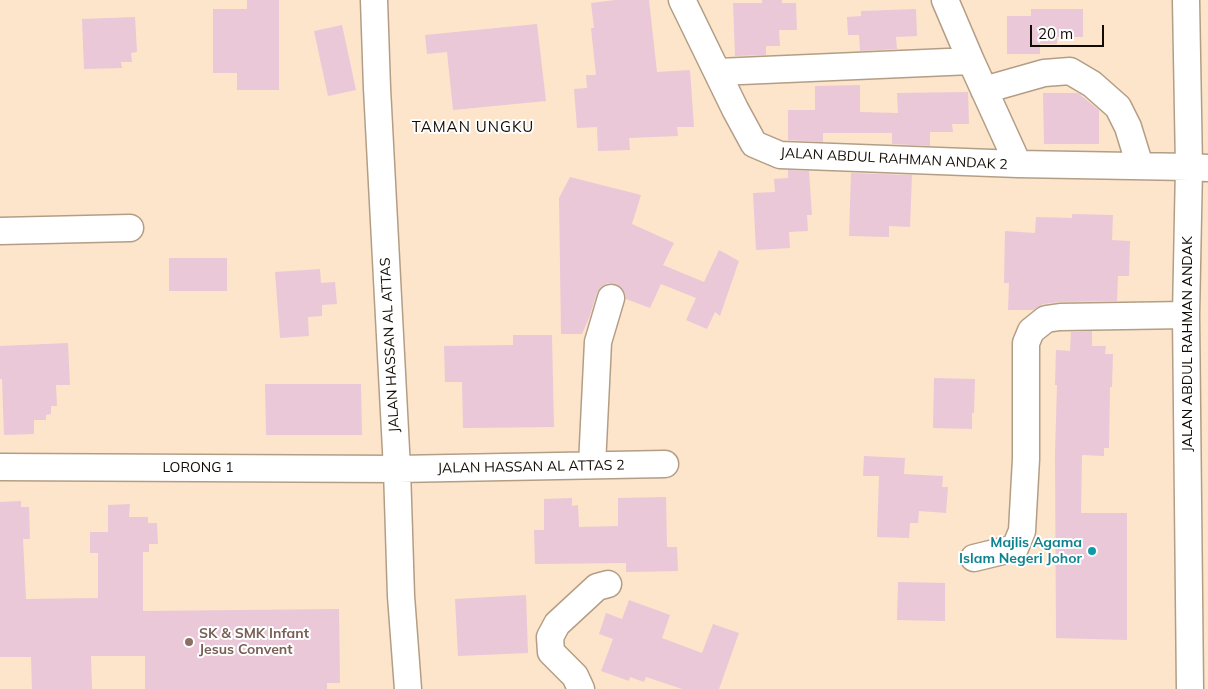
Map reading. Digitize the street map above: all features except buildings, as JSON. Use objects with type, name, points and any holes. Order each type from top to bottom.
[{"type":"street","name":"JALAN HASSAN AL ATTAS","points":[[374,0],[408,689]]},
{"type":"street","name":"JALAN ABDUL RAHMAN ANDAK 2","points":[[682,0],[754,144],[780,155],[1018,164],[1199,168]]},
{"type":"street","name":"JALAN ABDUL RAHMAN ANDAK 2","points":[[944,0],[1018,164]]},
{"type":"street","name":"JALAN ABDUL RAHMAN ANDAK","points":[[1186,0],[1199,168],[1186,315],[1197,415],[1190,689]]},
{"type":"street","points":[[718,72],[971,61]]},
{"type":"street","points":[[984,90],[1044,73],[1070,71],[1092,84],[1118,107],[1128,128],[1140,166]]},
{"type":"street","points":[[0,232],[130,228]]},
{"type":"street","points":[[592,465],[598,342],[611,298]]},
{"type":"street","points":[[974,558],[1016,548],[1022,531],[1026,459],[1026,343],[1031,331],[1046,320],[1060,316],[1186,315]]},
{"type":"street","name":"JALAN HASSAN AL ATTAS 2","points":[[397,470],[664,464]]},
{"type":"street","name":"LORONG 1","points":[[0,467],[397,470]]},
{"type":"street","points":[[581,689],[575,676],[551,652],[550,637],[557,624],[597,587],[608,584]]},
{"type":"place","name":"Majlis Agama Islam Negeri Johor","points":[[1092,551]]},
{"type":"place","name":"SK & SMK Infant Jesus Convent","points":[[189,642]]},
{"type":"district","name":"TAMAN UNGKU","points":[[473,127]]}]
